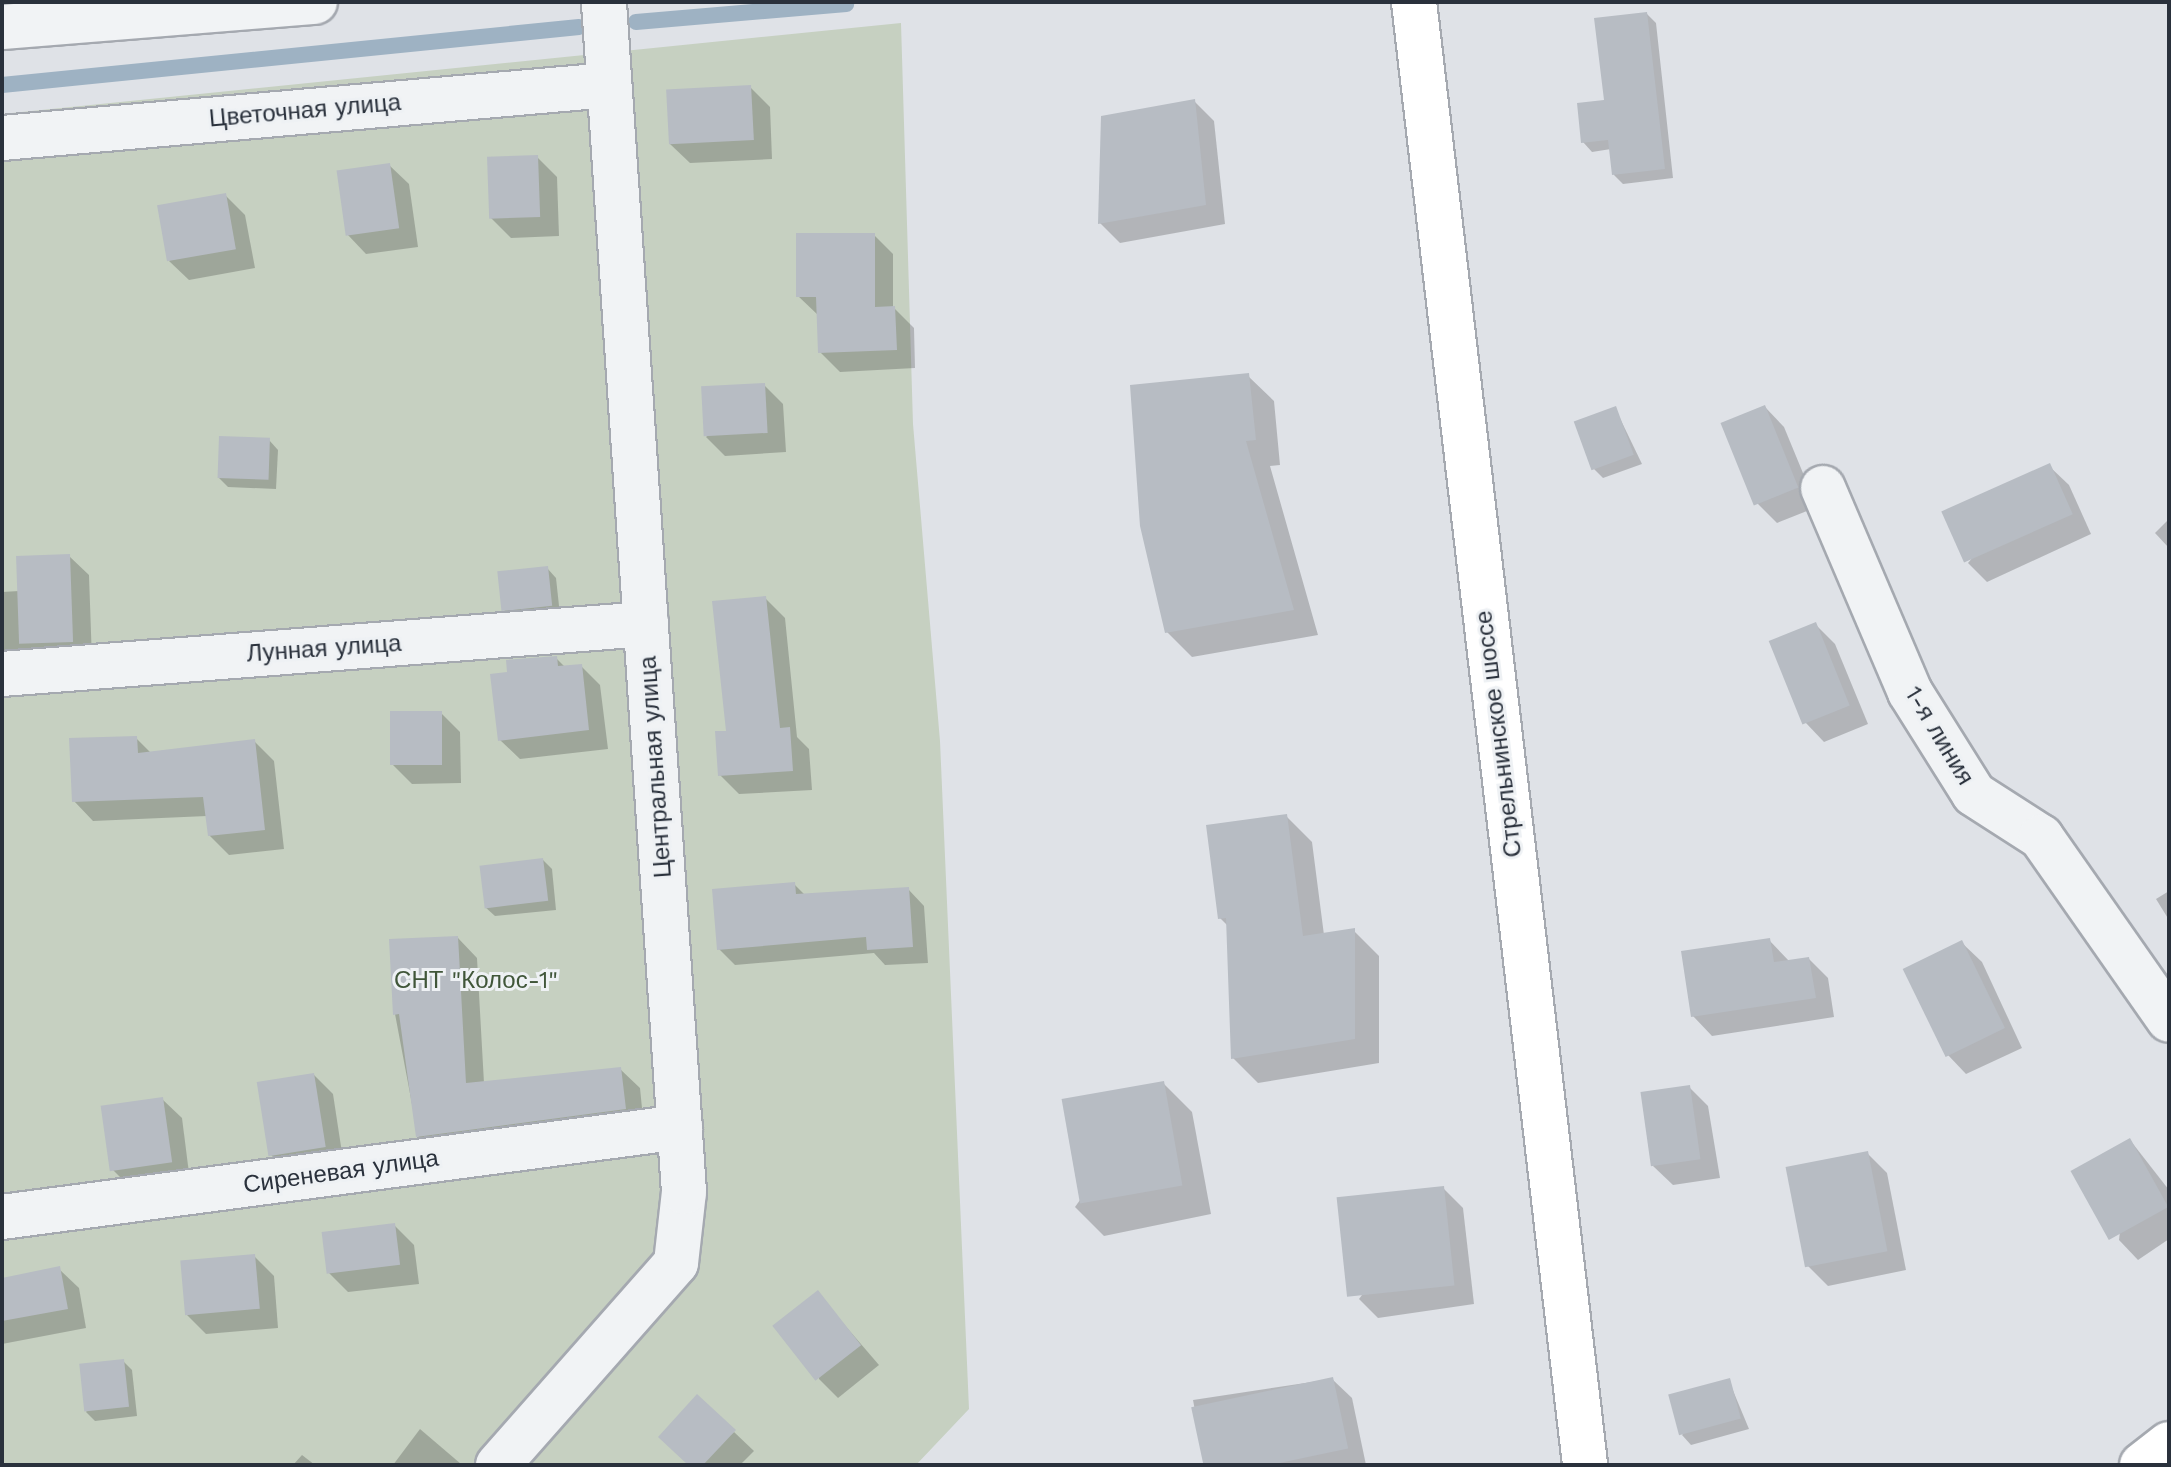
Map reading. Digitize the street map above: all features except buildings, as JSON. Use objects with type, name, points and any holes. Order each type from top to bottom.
[{"type":"main road","name":"Стрельнинское шоссе","points":[[1414,2],[1585,1465]]},
{"type":"main road","points":[[2142,1465],[2169,1444]]},
{"type":"street","points":[[2,27],[315,2]]},
{"type":"street","name":"Центральная улица","points":[[498,1465],[676,1263],[684,1192],[604,2]]},
{"type":"street","name":"Цветочная улица","points":[[2,138],[609,85]]},
{"type":"street","name":"1-я линия","points":[[1823,488],[1910,692],[1974,794],[2041,837],[2169,1020]]},
{"type":"street","name":"Лунная улица","points":[[2,674],[646,624]]},
{"type":"street","name":"Сиреневая улица","points":[[2,1217],[680,1127]]},
{"type":"green space","name":"СНТ \"Колос-1\"","points":[[901,23],[913,424],[940,741],[969,1409],[916,1465],[2,1465],[2,114]]},
{"type":"waterway","points":[[636,22],[846,4]]},
{"type":"waterway","points":[[2,85],[579,27]]}]
